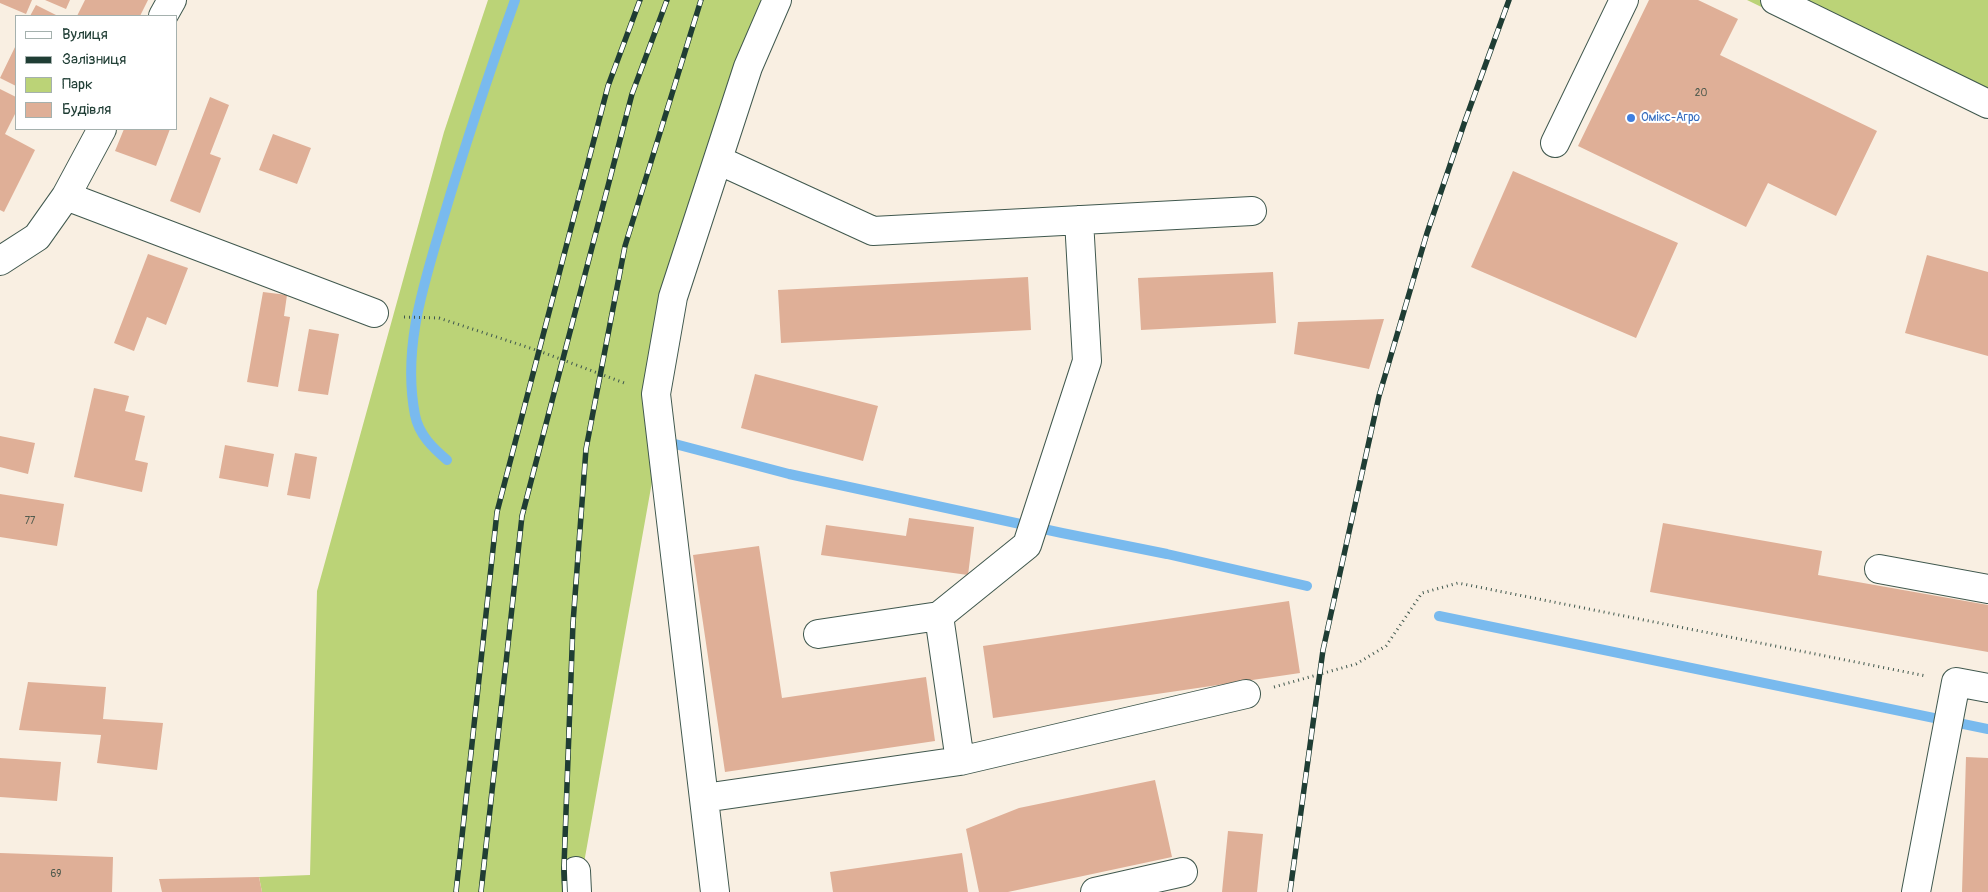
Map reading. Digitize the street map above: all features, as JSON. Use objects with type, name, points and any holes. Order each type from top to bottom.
[{"type":"street","points":[[164,15],[172,0]]},
{"type":"street","points":[[715,892],[656,394],[673,297],[748,67],[777,0]]},
{"type":"street","points":[[1555,143],[1624,0]]},
{"type":"street","points":[[1774,0],[1988,104]]},
{"type":"street","points":[[0,262],[37,237],[66,196],[101,130]]},
{"type":"street","points":[[718,160],[873,230],[1252,211]]},
{"type":"street","points":[[66,196],[385,315]]},
{"type":"street","points":[[818,634],[939,616],[1026,545],[1087,361],[1079,220]]},
{"type":"street","points":[[1879,569],[1988,589]]},
{"type":"street","points":[[939,616],[960,760]]},
{"type":"street","points":[[1916,892],[1956,682],[1988,688]]},
{"type":"street","points":[[704,798],[960,760],[1246,694]]},
{"type":"street","points":[[1095,892],[1184,872]]},
{"type":"path","points":[[385,315],[439,318],[539,351],[656,394]]},
{"type":"path","points":[[1246,694],[1356,664],[1386,646],[1422,593],[1458,583],[1956,682]]},
{"type":"green space","points":[[488,0],[790,0],[759,74],[685,297],[582,874],[583,892],[262,892],[259,877],[310,875],[317,591],[444,132]]},
{"type":"green space","points":[[1747,0],[1988,0],[1988,117]]},
{"type":"building","points":[[0,0],[32,0],[26,14],[0,3]]},
{"type":"building","points":[[45,0],[70,0],[66,9]]},
{"type":"building","points":[[85,0],[148,0],[140,15],[78,15]]},
{"type":"building","points":[[1649,0],[1698,0],[1738,19],[1720,55],[1877,131],[1836,216],[1768,183],[1746,227],[1578,146]]},
{"type":"building","points":[[36,5],[56,15],[31,15]]},
{"type":"building","points":[[15,47],[15,86],[0,78]]},
{"type":"building","points":[[0,89],[15,96],[15,114],[5,134],[35,150],[4,212],[0,210]]},
{"type":"building","points":[[210,97],[229,105],[210,154],[221,158],[200,213],[170,201]]},
{"type":"building","points":[[124,130],[170,130],[156,166],[115,151]]},
{"type":"building","points":[[273,134],[311,148],[297,184],[259,170]]},
{"type":"building","points":[[1513,171],[1678,243],[1636,338],[1471,267]]},
{"type":"building","points":[[148,254],[188,268],[166,325],[147,317],[134,351],[114,343]]},
{"type":"building","points":[[1927,255],[1988,272],[1988,356],[1905,333]]},
{"type":"building","points":[[1273,272],[1276,323],[1141,330],[1138,278]]},
{"type":"building","points":[[1028,277],[1031,330],[781,343],[778,290]]},
{"type":"building","points":[[263,292],[287,295],[284,316],[290,317],[278,387],[247,382]]},
{"type":"building","points":[[1384,319],[1369,369],[1294,354],[1298,322]]},
{"type":"building","points":[[309,329],[339,334],[328,395],[298,391]]},
{"type":"building","points":[[755,374],[878,406],[863,461],[741,428]]},
{"type":"building","points":[[94,388],[129,396],[125,411],[145,416],[135,460],[148,463],[142,492],[74,477]]},
{"type":"building","points":[[0,436],[35,443],[28,474],[0,467]]},
{"type":"building","points":[[225,445],[274,454],[268,487],[219,478]]},
{"type":"building","points":[[295,453],[317,457],[310,499],[287,495]]},
{"type":"building","points":[[0,494],[64,504],[57,546],[0,537]]},
{"type":"building","points":[[909,518],[974,527],[968,575],[821,555],[826,525],[906,536]]},
{"type":"building","points":[[1663,523],[1822,551],[1818,575],[1988,605],[1988,652],[1650,592]]},
{"type":"building","points":[[759,546],[782,698],[926,677],[935,741],[725,772],[693,555]]},
{"type":"building","points":[[1289,601],[1300,673],[993,718],[983,646]]},
{"type":"building","points":[[28,682],[106,687],[103,719],[163,723],[157,770],[97,763],[101,735],[19,730]]},
{"type":"building","points":[[1966,757],[1988,758],[1988,892],[1962,892]]},
{"type":"building","points":[[0,758],[61,762],[57,801],[0,797]]},
{"type":"building","points":[[1155,780],[1172,857],[1008,892],[979,892],[966,829],[1019,808]]},
{"type":"building","points":[[1228,831],[1263,834],[1257,892],[1222,892]]},
{"type":"building","points":[[0,853],[113,857],[112,892],[0,892]]},
{"type":"building","points":[[962,853],[968,892],[833,892],[830,872]]},
{"type":"building","points":[[259,877],[262,892],[162,892],[159,879]]},
{"type":"waterway","points":[[447,460],[427,440],[420,429],[415,415],[411,365],[413,340],[422,292],[443,219],[515,0]]},
{"type":"waterway","points":[[675,444],[789,474],[1167,554],[1307,586]]},
{"type":"waterway","points":[[1439,616],[1988,729]]},
{"type":"railway","points":[[456,892],[497,512],[608,86],[640,0]]},
{"type":"railway","points":[[481,892],[522,516],[632,94],[667,0]]},
{"type":"railway","points":[[565,892],[564,866],[573,623],[586,449],[625,246],[701,0]]},
{"type":"railway","points":[[1290,892],[1323,650],[1379,396],[1427,233],[1509,0]]},
{"type":"place","name":"Омiкс-Агро","points":[[1631,118]]}]
